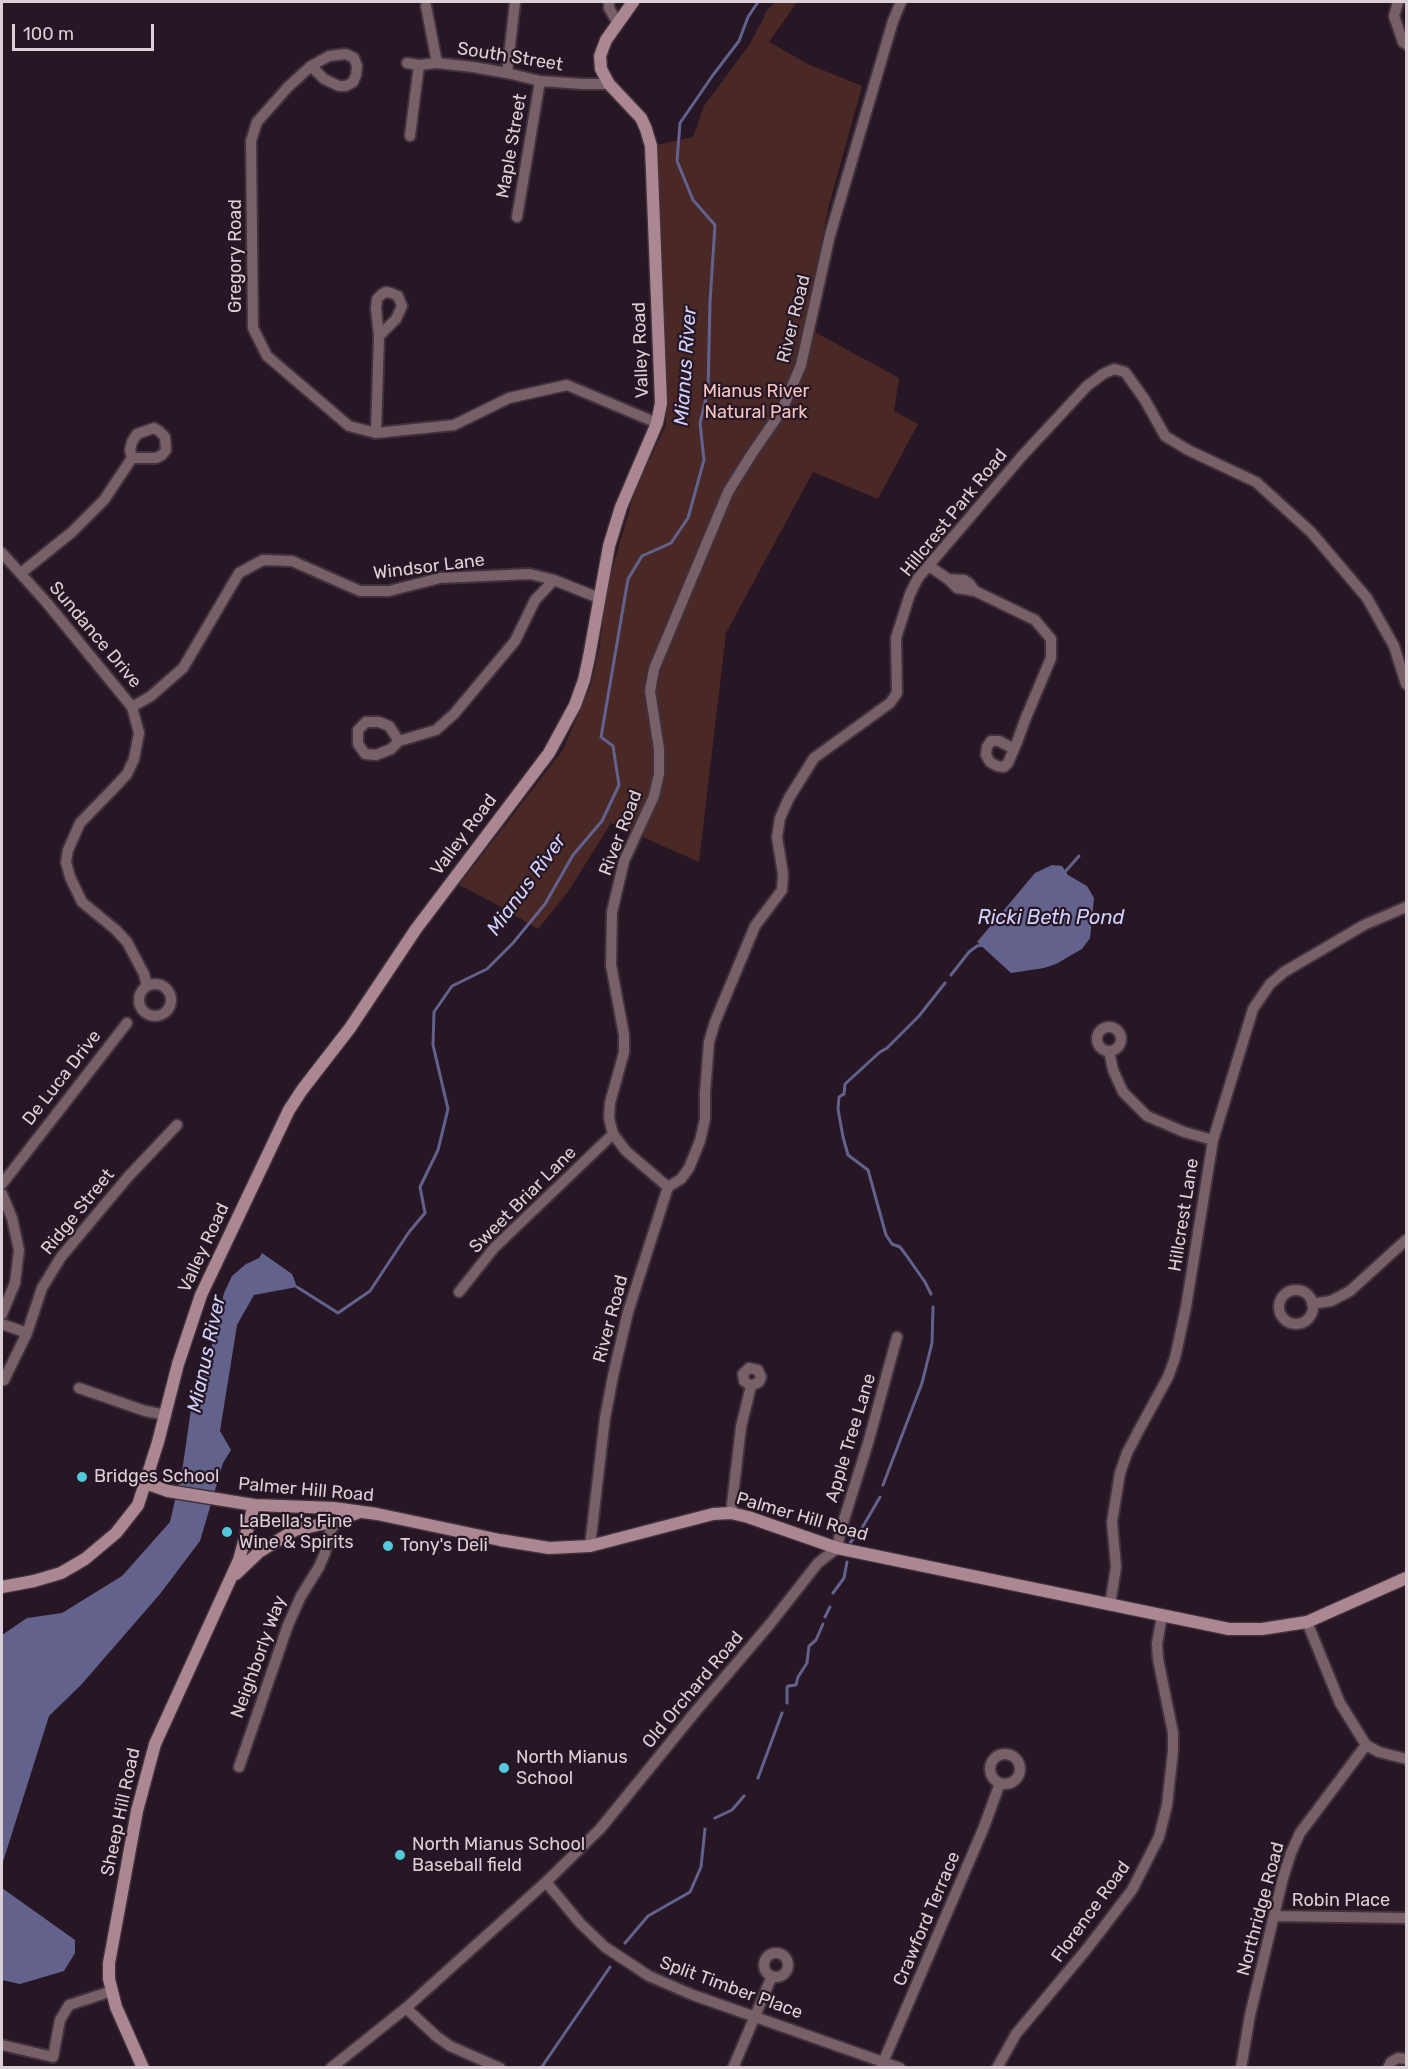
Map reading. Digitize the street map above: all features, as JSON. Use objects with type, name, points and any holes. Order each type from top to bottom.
[{"type":"street","points":[[507,73],[515,2]]},
{"type":"street","points":[[609,2],[609,8],[617,22]]},
{"type":"street","name":"Valley Road","points":[[2,1587],[61,1573],[85,1559],[116,1533],[138,1505],[166,1415],[178,1364],[201,1294],[289,1110],[350,1028],[416,929],[549,753],[584,680],[609,546],[621,507],[657,423],[661,403],[651,146],[641,118],[609,84],[601,69],[600,56],[617,22],[633,2]]},
{"type":"street","name":"River Road","points":[[613,1134],[609,1118],[610,1103],[624,1052],[624,1035],[610,965],[612,912],[624,861],[654,796],[659,774],[659,749],[650,692],[654,669],[728,492],[782,410],[801,365],[830,235],[893,21],[901,2]]},
{"type":"street","points":[[1398,2],[1394,16],[1403,42],[1407,44]]},
{"type":"street","points":[[426,6],[437,63]]},
{"type":"street","name":"South Street","points":[[407,63],[419,65],[437,63],[507,73],[540,81],[609,84]]},
{"type":"street","points":[[410,136],[419,65]]},
{"type":"street","name":"Gregory Road","points":[[310,66],[257,122],[251,141],[253,328],[267,356],[349,426],[376,433],[454,425],[509,398],[567,386],[657,423]]},
{"type":"street","name":"Maple Street","points":[[517,217],[540,81]]},
{"type":"street","points":[[376,433],[379,336]]},
{"type":"street","name":"Hillcrest Park Road","points":[[668,1187],[681,1179],[689,1168],[700,1141],[705,1119],[709,1042],[715,1022],[754,926],[782,890],[783,874],[777,837],[780,818],[789,798],[814,758],[890,703],[897,693],[896,638],[910,594],[918,578],[1022,456],[1087,386],[1109,370],[1120,369],[1129,376],[1146,400],[1165,436],[1188,450],[1256,482],[1311,532],[1367,598],[1394,646],[1407,684]]},
{"type":"street","points":[[21,573],[72,532],[104,500],[132,458]]},
{"type":"street","name":"Sundance Drive","points":[[2,553],[132,707],[139,733],[134,759],[126,774],[80,823],[68,850],[66,862],[70,877],[82,902],[127,942],[144,974],[147,986]]},
{"type":"street","name":"Windsor Lane","points":[[132,707],[151,696],[183,668],[239,573],[262,560],[292,561],[360,591],[388,591],[440,578],[530,574],[554,580],[599,598]]},
{"type":"street","points":[[929,566],[957,588],[975,591],[1035,620],[1051,639],[1051,658],[1014,749]]},
{"type":"street","points":[[399,741],[436,730],[454,714],[515,642],[535,600],[554,580]]},
{"type":"street","name":"Hillcrest Lane","points":[[1110,1605],[1116,1567],[1112,1530],[1115,1497],[1127,1453],[1168,1377],[1174,1358],[1186,1307],[1213,1140],[1252,1009],[1270,984],[1284,972],[1364,925],[1407,907]]},
{"type":"street","name":"De Luca Drive","points":[[2,1184],[127,1023]]},
{"type":"street","points":[[1109,1051],[1113,1070],[1123,1092],[1147,1116],[1184,1132],[1213,1140]]},
{"type":"street","name":"Ridge Street","points":[[4,1380],[27,1332],[42,1288],[60,1257],[127,1178],[177,1125]]},
{"type":"street","points":[[613,1134],[626,1151],[668,1187]]},
{"type":"street","name":"Sweet Briar Lane","points":[[459,1292],[494,1248],[613,1134]]},
{"type":"street","name":"River Road","points":[[590,1546],[605,1418],[613,1376],[627,1312],[668,1187]]},
{"type":"street","points":[[2,1194],[12,1218],[19,1250],[15,1283],[2,1314]]},
{"type":"street","points":[[1312,1304],[1330,1301],[1350,1291],[1407,1240]]},
{"type":"street","points":[[2,1324],[27,1332]]},
{"type":"street","name":"Apple Tree Lane","points":[[837,1548],[897,1337]]},
{"type":"street","points":[[731,1513],[741,1426],[751,1386]]},
{"type":"street","points":[[79,1388],[145,1411],[166,1415]]},
{"type":"street","name":"Palmer Hill Road","points":[[145,1484],[168,1491],[221,1501],[254,1505],[323,1507],[361,1512],[549,1548],[590,1546],[713,1514],[731,1513],[837,1548],[1212,1627],[1241,1629],[1286,1626],[1306,1622],[1407,1578]]},
{"type":"street","name":"Sheep Hill Road","points":[[143,2067],[116,2007],[111,1991],[109,1963],[142,1786],[164,1721],[239,1560],[254,1505]]},
{"type":"street","points":[[230,1578],[260,1552],[295,1530],[336,1521],[361,1512]]},
{"type":"street","name":"Neighborly Way","points":[[239,1767],[288,1625],[301,1596],[319,1567],[336,1521]]},
{"type":"street","name":"Old Orchard Road","points":[[331,2067],[406,2008],[546,1882],[600,1829],[818,1563],[837,1548]]},
{"type":"street","name":"Florence Road","points":[[998,2067],[1016,2034],[1086,1950],[1132,1890],[1159,1837],[1167,1805],[1173,1751],[1173,1733],[1158,1659],[1157,1644],[1162,1616]]},
{"type":"street","points":[[1306,1622],[1340,1703],[1366,1745],[1379,1752],[1407,1759]]},
{"type":"street","name":"Northridge Road","points":[[1241,2067],[1250,2015],[1283,1878],[1300,1833],[1366,1745]]},
{"type":"street","name":"Crawford Terrace","points":[[882,2064],[980,1837],[1000,1783]]},
{"type":"street","name":"Split Timber Place","points":[[546,1882],[580,1923],[605,1947],[633,1967],[693,1995],[756,2016],[882,2064],[900,2067]]},
{"type":"street","name":"Robin Place","points":[[1274,1916],[1407,1918]]},
{"type":"street","points":[[733,2067],[772,1976]]},
{"type":"street","points":[[2,2044],[51,2062],[60,2020],[69,2005],[111,1991]]},
{"type":"street","points":[[406,2008],[450,2046],[500,2067]]},
{"type":"street","points":[[1388,2067],[1398,2058],[1407,2059]]},
{"type":"green space","name":"Mianus River Natural Park","points":[[776,2],[797,2],[769,42],[810,65],[862,86],[829,205],[804,326],[899,378],[894,411],[918,424],[878,499],[813,472],[726,633],[699,862],[611,823],[568,892],[538,929],[459,885],[562,751],[590,688],[600,645],[606,590],[636,488],[666,425],[667,375],[656,145],[693,137],[704,106],[749,45],[767,10]]},
{"type":"water","name":"Ricki Beth Pond","points":[[1052,865],[1062,866],[1068,875],[1087,886],[1094,898],[1090,938],[1082,949],[1056,964],[1011,973],[977,942],[1035,873]]},
{"type":"water","points":[[262,1253],[292,1274],[297,1287],[254,1295],[237,1325],[220,1431],[231,1450],[223,1463],[200,1541],[160,1594],[81,1685],[49,1716],[2,1865],[2,1635],[27,1618],[62,1613],[122,1576],[170,1522],[183,1465],[191,1409],[210,1353],[224,1293],[232,1276],[246,1264],[259,1258]]},
{"type":"water","points":[[2,1888],[75,1940],[75,1953],[64,1971],[20,1984],[2,1980]]},
{"type":"waterway","name":"Mianus River","points":[[297,1287],[338,1313],[370,1291],[409,1232],[425,1213],[420,1187],[438,1150],[448,1109],[433,1045],[434,1012],[452,986],[487,969],[513,943],[545,904],[573,855],[602,821],[619,785],[613,746],[601,737],[628,579],[642,556],[671,543],[688,518],[704,460],[700,423],[708,390],[715,225],[693,200],[677,161],[680,123],[739,41],[748,17],[758,2]]},
{"type":"waterway","points":[[1064,873],[1079,856]]},
{"type":"waterway","points":[[951,975],[969,952],[977,946],[984,945]]},
{"type":"waterway","points":[[931,1294],[900,1247],[892,1244],[886,1235],[868,1170],[848,1155],[838,1109],[839,1097],[844,1094],[845,1084],[887,1048],[919,1016],[945,983]]},
{"type":"waterway","points":[[883,1485],[922,1383],[932,1343],[933,1307]]},
{"type":"waterway","points":[[850,1543],[862,1528],[880,1497]]},
{"type":"waterway","points":[[833,1593],[844,1578],[847,1562]]},
{"type":"waterway","points":[[825,1617],[830,1607]]},
{"type":"waterway","points":[[787,1703],[787,1688],[796,1685],[807,1663],[809,1646],[816,1640],[823,1624]]},
{"type":"waterway","points":[[758,1778],[782,1713]]},
{"type":"waterway","points":[[715,1818],[732,1810],[744,1796]]},
{"type":"waterway","points":[[625,1943],[648,1916],[690,1892],[701,1867],[705,1829]]},
{"type":"waterway","points":[[541,2068],[610,1967]]},
{"type":"place","name":"Bridges School","points":[[82,1477]]},
{"type":"place","name":"LaBella's Fine Wine & Spirits","points":[[227,1532]]},
{"type":"place","name":"Tony's Deli","points":[[388,1546]]},
{"type":"place","name":"North Mianus School","points":[[504,1768]]},
{"type":"place","name":"North Mianus School Baseball field","points":[[400,1855]]}]
